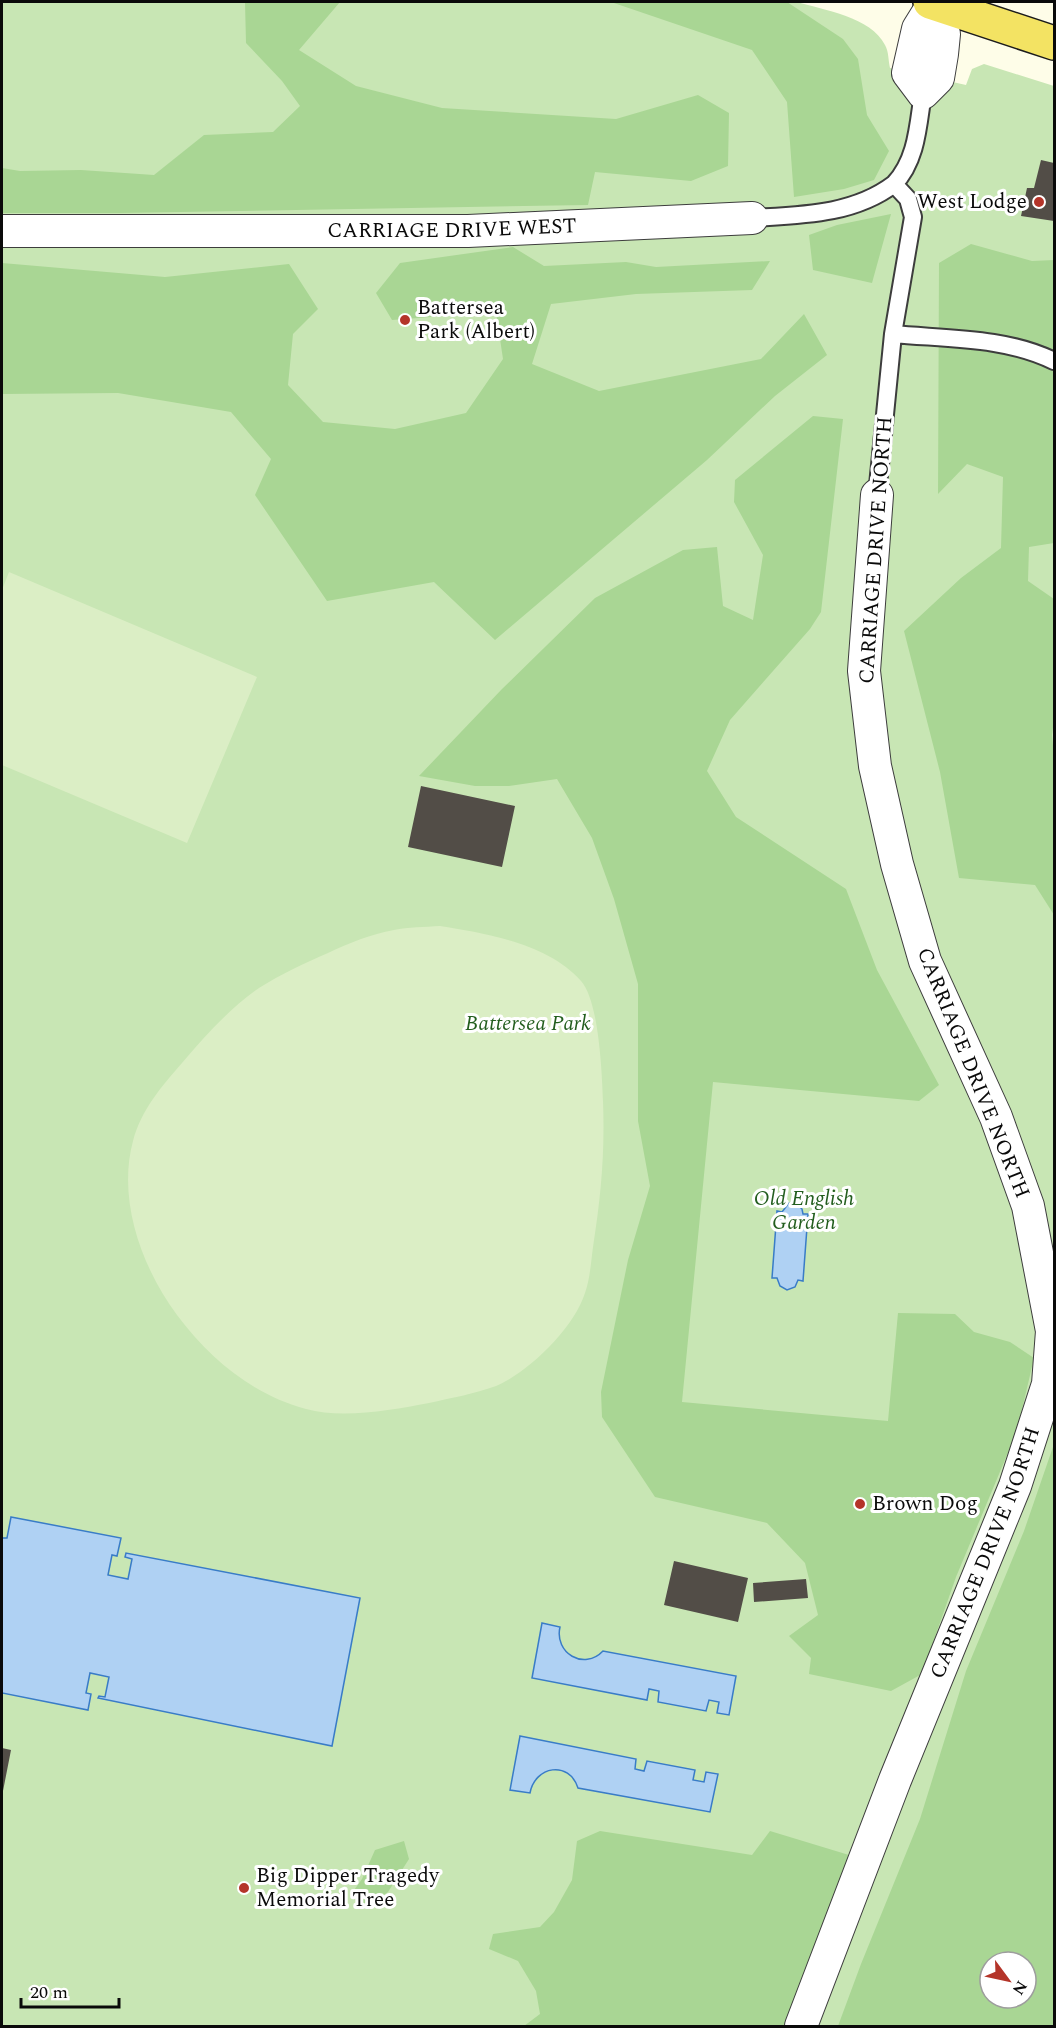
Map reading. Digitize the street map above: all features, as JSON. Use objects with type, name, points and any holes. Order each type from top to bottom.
[{"type":"main road","points":[[932,2],[1054,43]]},
{"type":"street","points":[[923,93],[908,73],[918,29],[932,2]]},
{"type":"street","name":"CARRIAGE DRIVE WEST","points":[[2,231],[468,231],[752,218]]},
{"type":"street","name":"CARRIAGE DRIVE NORTH","points":[[801,2026],[895,1780],[1015,1486],[1048,1384],[1052,1331],[1028,1206],[996,1117],[925,961],[897,864],[875,766],[864,671],[877,495]]},
{"type":"lane","points":[[894,184],[903,175],[909,163],[916,139],[923,93]]},
{"type":"lane","name":"CARRIAGE DRIVE WEST","points":[[752,218],[840,210],[881,194],[894,184]]},
{"type":"lane","name":"CARRIAGE DRIVE NORTH","points":[[877,495],[893,334],[913,217],[908,200],[894,184]]},
{"type":"lane","points":[[893,334],[993,343],[1036,352],[1054,362]]},
{"type":"green space","name":"Battersea Park","points":[[2,2],[797,2],[846,16],[869,28],[885,45],[890,68],[966,85],[972,69],[984,64],[1054,86],[1054,2026],[2,2026]]},
{"type":"green space","points":[[245,2],[340,2],[299,50],[356,86],[442,108],[616,119],[698,95],[729,113],[728,166],[691,181],[595,172],[588,205],[2,213],[2,168],[20,171],[81,170],[154,175],[204,135],[273,132],[300,106],[282,81],[246,43]]},
{"type":"green space","points":[[611,2],[787,2],[843,39],[858,59],[867,115],[889,151],[874,180],[844,189],[794,197],[787,102],[752,50]]},
{"type":"green space","points":[[891,214],[872,283],[813,270],[809,235],[837,225]]},
{"type":"green space","points":[[971,244],[1032,261],[1054,260],[1054,543],[1029,547],[1028,581],[1054,599],[1052,735],[1054,915],[1035,885],[959,878],[940,772],[904,631],[961,578],[1001,548],[1003,477],[967,464],[938,494],[939,263]]},
{"type":"green space","points":[[513,247],[544,266],[626,262],[656,267],[770,261],[752,290],[636,294],[551,304],[532,364],[599,391],[761,359],[804,314],[827,355],[775,396],[707,460],[495,640],[434,582],[327,601],[255,495],[271,459],[231,412],[118,393],[2,394],[2,263],[165,277],[289,264],[318,309],[293,334],[288,385],[323,422],[395,429],[466,413],[503,359],[496,312],[392,320],[376,293],[400,263]]},
{"type":"green space","points":[[813,416],[843,419],[821,612],[810,629],[730,720],[707,771],[736,817],[846,889],[877,970],[939,1085],[919,1101],[713,1082],[682,1402],[888,1421],[898,1313],[955,1314],[974,1332],[1010,1342],[1034,1358],[1017,1431],[956,1577],[922,1674],[891,1691],[809,1674],[811,1658],[789,1636],[818,1615],[805,1563],[767,1523],[655,1497],[602,1417],[601,1392],[628,1260],[650,1186],[638,1121],[638,984],[614,899],[592,838],[557,779],[509,786],[475,786],[419,776],[502,689],[595,598],[683,550],[717,547],[723,606],[753,620],[763,555],[734,502],[735,480]]},
{"type":"green space","points":[[9,572],[257,677],[187,843],[2,765],[2,590]]},
{"type":"green space","points":[[440,926],[477,932],[534,949],[568,968],[587,991],[596,1020],[602,1073],[603,1157],[587,1288],[571,1320],[549,1347],[536,1360],[496,1386],[454,1398],[383,1411],[335,1413],[306,1409],[268,1395],[234,1373],[190,1331],[164,1296],[143,1255],[131,1210],[128,1186],[133,1141],[141,1119],[167,1081],[218,1023],[259,988],[302,965],[369,936],[399,929]]},
{"type":"green space","points":[[1054,1047],[1054,1180],[1053,1178]]},
{"type":"green space","points":[[1054,1444],[1054,2026],[838,2026],[920,1819],[966,1671],[1024,1531]]},
{"type":"green space","points":[[600,1831],[752,1855],[770,1831],[849,1855],[787,2026],[524,2026],[540,2014],[536,1991],[518,1961],[489,1949],[493,1934],[540,1927],[554,1912],[572,1880],[577,1841]]},
{"type":"green space","points":[[404,1841],[409,1859],[388,1892],[367,1907],[352,1893],[362,1879],[375,1850]]},
{"type":"water","points":[[789,1203],[797,1204],[803,1214],[808,1214],[803,1281],[798,1280],[795,1287],[787,1290],[780,1286],[777,1278],[772,1278],[777,1211],[782,1212]]},
{"type":"water","points":[[11,1517],[121,1538],[117,1556],[112,1555],[108,1575],[128,1579],[132,1559],[125,1557],[126,1553],[360,1598],[332,1746],[98,1698],[99,1696],[105,1697],[109,1677],[90,1673],[86,1693],[91,1694],[88,1710],[2,1693],[2,1538],[7,1538]]},
{"type":"water","points":[[542,1623],[560,1627],[559,1636],[562,1645],[572,1656],[579,1659],[595,1657],[603,1651],[736,1676],[729,1715],[717,1713],[719,1702],[709,1700],[706,1711],[658,1702],[659,1691],[649,1689],[647,1700],[532,1678]]},
{"type":"water","points":[[520,1736],[636,1759],[635,1769],[644,1771],[647,1761],[695,1770],[693,1780],[704,1782],[706,1772],[718,1774],[710,1812],[578,1788],[574,1779],[560,1770],[545,1772],[538,1777],[530,1793],[510,1790]]},
{"type":"building","name":"West Lodge","points":[[1041,160],[1054,163],[1054,221],[1021,216],[1027,188],[1034,188]]},
{"type":"building","points":[[421,786],[515,806],[502,867],[408,847]]},
{"type":"building","points":[[674,1561],[748,1578],[738,1622],[664,1605]]},
{"type":"building","points":[[806,1579],[808,1598],[754,1602],[753,1583]]},
{"type":"building","points":[[2,1748],[11,1750],[3,1791],[2,1791]]},
{"type":"place","name":"West Lodge","points":[[1039,202]]},
{"type":"place","name":"Battersea Park (Albert)","points":[[405,320]]},
{"type":"place","name":"Brown Dog","points":[[860,1504]]},
{"type":"place","name":"Big Dipper Tragedy Memorial Tree","points":[[244,1888]]},
{"type":"park label","name":"Old English Garden","points":[[804,1211]]}]
